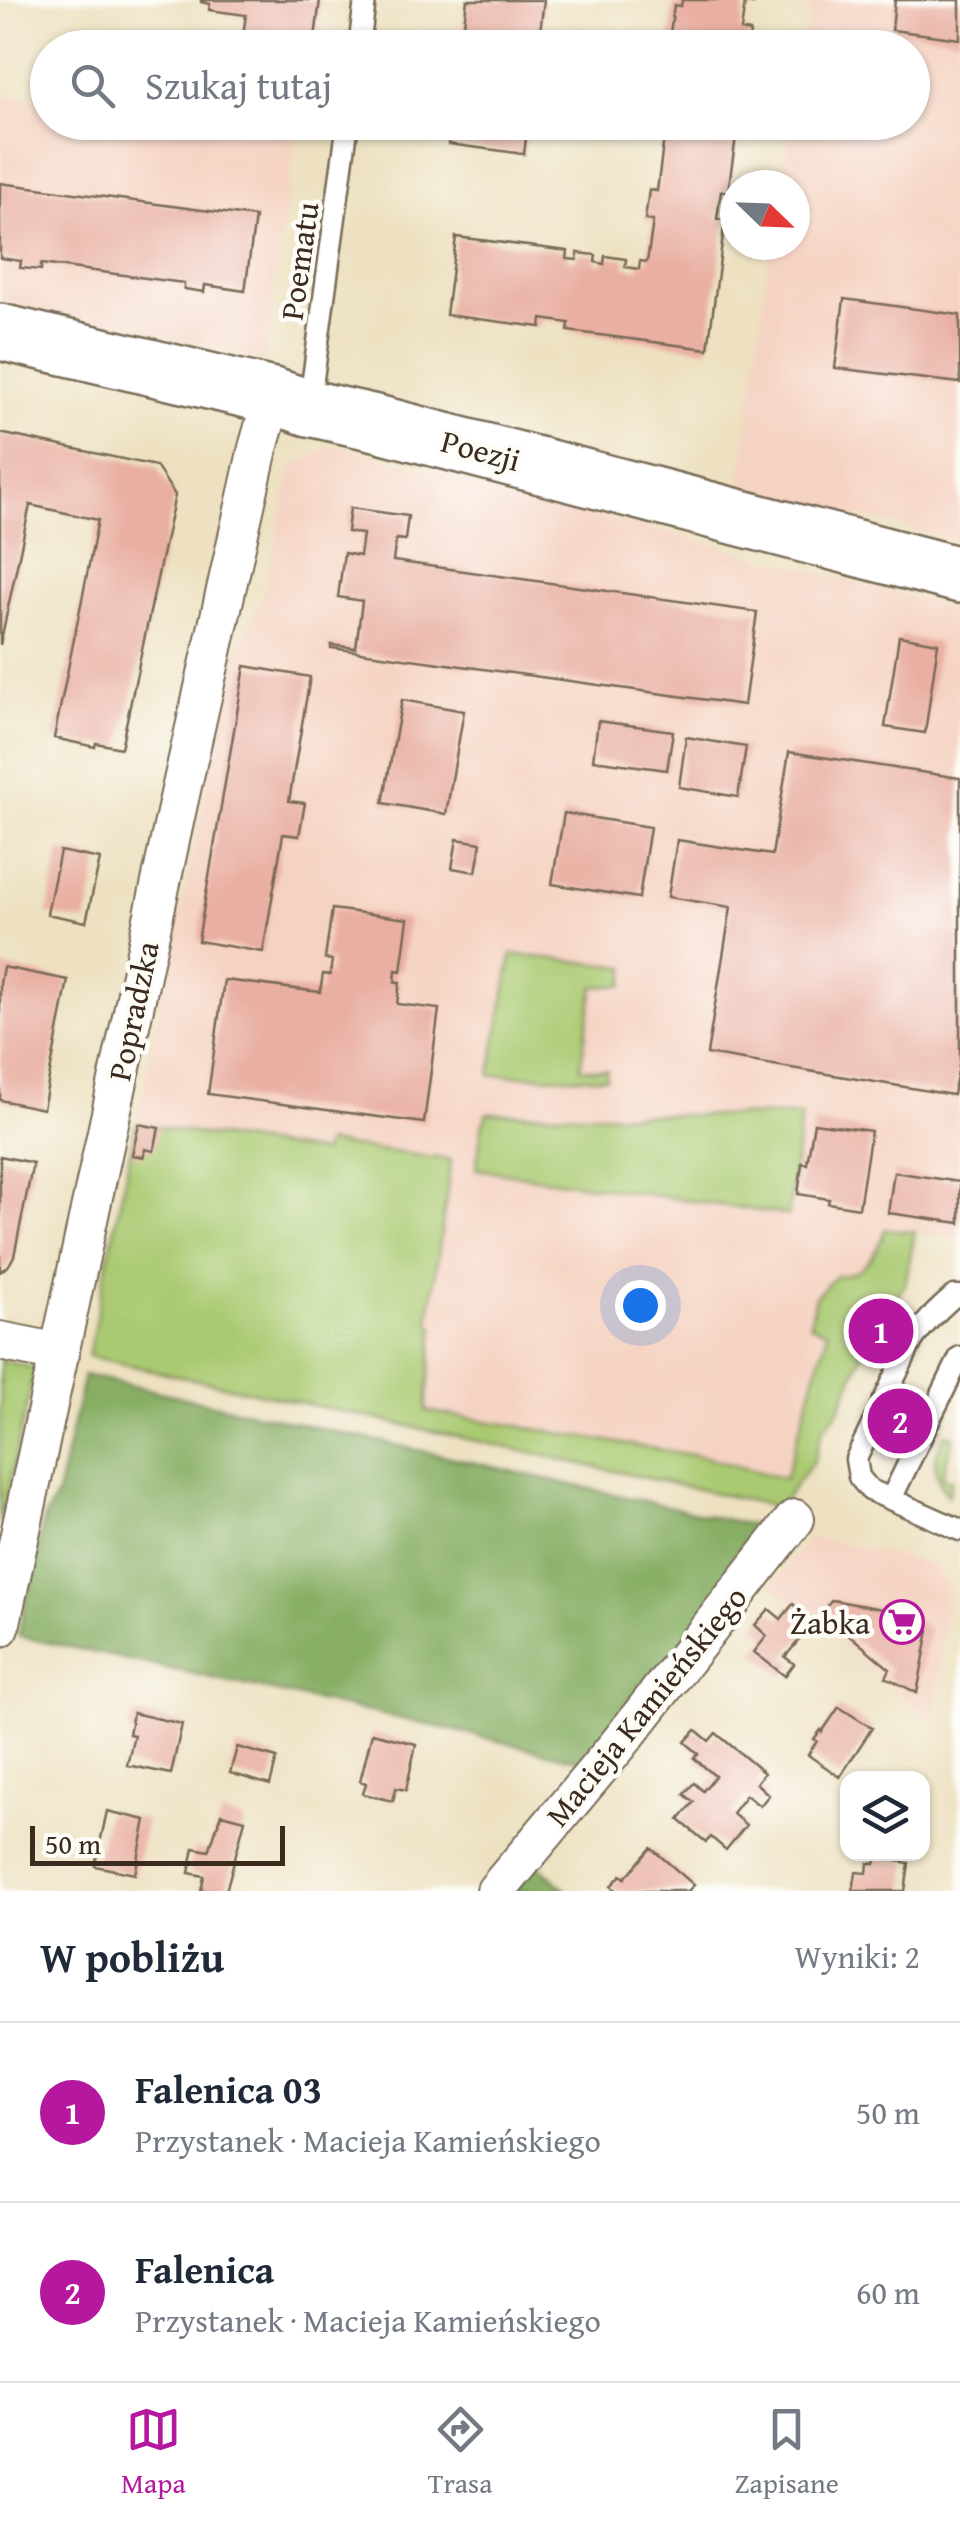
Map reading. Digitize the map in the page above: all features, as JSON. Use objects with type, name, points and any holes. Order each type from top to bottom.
[{"type":"street","name":"Poezji","points":[[0,332],[395,428],[960,575]]},
{"type":"street","name":"Popradzka","points":[[0,1627],[254,467],[291,402]]},
{"type":"street","points":[[0,1342],[60,1353]]},
{"type":"street","name":"Macieja Kamieńskiego","points":[[496,1891],[618,1745],[795,1519]]},
{"type":"lane","points":[[361,30],[365,0]]},
{"type":"lane","name":"Poematu","points":[[291,402],[344,140]]},
{"type":"lane","points":[[960,1296],[954,1296],[940,1308],[918,1333],[856,1459],[859,1476],[867,1487],[960,1530]]},
{"type":"lane","points":[[891,1499],[960,1357]]},
{"type":"shaded area","points":[[811,0],[960,0],[960,542],[740,486],[768,260],[810,260],[810,170],[783,170],[788,140],[930,140],[930,30],[806,30]]},
{"type":"shaded area","points":[[0,95],[30,99],[30,140],[295,140],[263,364],[231,350],[0,301]]},
{"type":"shaded area","points":[[334,445],[960,609],[960,1239],[915,1232],[905,1285],[875,1324],[839,1410],[823,1429],[814,1460],[779,1507],[88,1356],[235,657],[263,594],[292,467]]},
{"type":"shaded area","points":[[810,1537],[932,1564],[948,1585],[934,1721],[771,1585]]},
{"type":"green space","points":[[512,954],[626,967],[624,985],[594,987],[580,1068],[607,1070],[606,1078],[490,1075]]},
{"type":"green space","points":[[487,1113],[801,1116],[788,1215],[476,1169]]},
{"type":"green space","points":[[136,1124],[323,1153],[326,1143],[451,1160],[429,1321],[434,1327],[426,1411],[704,1457],[785,1479],[828,1332],[810,1325],[815,1297],[836,1276],[854,1272],[868,1262],[885,1229],[915,1232],[905,1285],[875,1324],[839,1410],[823,1429],[814,1460],[779,1507],[88,1356]]},
{"type":"green space","points":[[0,1360],[35,1368],[0,1525]]},
{"type":"green space","points":[[84,1375],[760,1527],[711,1603],[590,1763],[18,1636],[44,1519],[57,1495]]},
{"type":"green space","points":[[945,1434],[954,1436],[942,1477],[951,1480],[948,1496],[936,1466]]},
{"type":"green space","points":[[537,1864],[567,1891],[514,1891]]},
{"type":"building","points":[[320,0],[316,30],[244,30],[246,15],[209,10],[210,4],[201,2]]},
{"type":"building","points":[[467,0],[544,0],[540,30],[463,30]]},
{"type":"building","points":[[682,0],[754,0],[753,4],[745,3],[741,30],[670,30],[674,5],[681,6]]},
{"type":"building","points":[[895,0],[960,0],[960,39],[930,35],[930,30],[892,30]]},
{"type":"building","points":[[449,140],[526,140],[524,154],[448,144]]},
{"type":"building","points":[[664,140],[736,140],[731,170],[720,170],[717,219],[720,258],[708,349],[568,331],[569,323],[542,319],[541,327],[446,315],[456,237],[568,251],[567,259],[577,260],[578,253],[596,255],[595,262],[604,264],[605,256],[626,259],[625,267],[639,269],[640,261],[647,262],[653,221],[645,220],[649,190],[657,191]]},
{"type":"building","points":[[0,183],[255,217],[245,291],[205,285],[204,292],[184,289],[184,283],[41,264],[41,270],[20,268],[21,261],[0,258]]},
{"type":"building","points":[[844,299],[960,315],[960,383],[835,368]]},
{"type":"building","points":[[0,433],[156,466],[175,495],[121,748],[54,738],[98,520],[30,505],[0,645]]},
{"type":"building","points":[[350,508],[408,516],[405,540],[396,539],[393,561],[757,612],[744,705],[331,648],[356,648],[362,601],[338,597],[344,553],[360,556],[363,534],[347,532]]},
{"type":"building","points":[[899,636],[938,643],[925,733],[885,727]]},
{"type":"building","points":[[245,666],[310,677],[289,801],[305,803],[299,836],[283,834],[263,952],[198,941]]},
{"type":"building","points":[[402,700],[464,711],[446,814],[383,803]]},
{"type":"building","points":[[598,721],[673,731],[667,770],[593,760]]},
{"type":"building","points":[[686,737],[746,747],[738,797],[679,787]]},
{"type":"building","points":[[789,752],[960,778],[960,1061],[953,1095],[707,1054],[731,907],[668,897],[677,840],[772,855]]},
{"type":"building","points":[[564,813],[650,827],[639,898],[552,884]]},
{"type":"building","points":[[457,839],[481,843],[476,872],[452,868]]},
{"type":"building","points":[[60,851],[100,859],[86,922],[47,914]]},
{"type":"building","points":[[332,909],[408,919],[401,971],[396,970],[395,982],[400,982],[397,1004],[439,1009],[424,1123],[208,1094],[224,980],[320,992],[323,974],[330,975],[332,960],[325,959]]},
{"type":"building","points":[[3,967],[68,980],[43,1109],[0,1100]]},
{"type":"building","points":[[814,1123],[871,1131],[859,1208],[798,1194]]},
{"type":"building","points":[[139,1124],[159,1128],[154,1151],[145,1149],[144,1157],[132,1155]]},
{"type":"building","points":[[0,1156],[33,1163],[14,1256],[0,1272]]},
{"type":"building","points":[[894,1172],[960,1182],[960,1223],[888,1213]]},
{"type":"building","points":[[832,1600],[909,1614],[929,1630],[917,1693],[886,1677],[890,1669],[822,1612]]},
{"type":"building","points":[[793,1604],[814,1622],[785,1657],[794,1664],[785,1676],[754,1652],[767,1636],[755,1625],[769,1609],[781,1619]]},
{"type":"building","points":[[839,1707],[872,1728],[844,1771],[840,1771],[840,1777],[808,1755],[817,1741],[814,1739]]},
{"type":"building","points":[[133,1713],[182,1724],[171,1774],[127,1765],[134,1735],[129,1734]]},
{"type":"building","points":[[696,1730],[709,1741],[716,1733],[764,1773],[756,1783],[769,1795],[760,1806],[746,1795],[732,1813],[746,1825],[726,1850],[711,1837],[706,1842],[679,1820],[694,1802],[684,1794],[694,1783],[703,1791],[715,1776],[694,1758],[699,1754],[685,1742]]},
{"type":"building","points":[[372,1733],[416,1744],[406,1790],[396,1788],[393,1801],[363,1794],[366,1783],[360,1781]]},
{"type":"building","points":[[237,1747],[277,1758],[270,1785],[230,1773]]},
{"type":"building","points":[[107,1811],[146,1820],[135,1874],[95,1866]]},
{"type":"building","points":[[221,1814],[245,1820],[226,1891],[201,1891],[204,1876],[189,1873],[194,1848],[209,1851]]},
{"type":"building","points":[[651,1848],[694,1885],[688,1891],[616,1891],[611,1886],[621,1875],[625,1878]]},
{"type":"building","points":[[868,1863],[909,1863],[905,1891],[853,1891],[856,1872],[867,1873]]},
{"type":"place","name":"Falenica 03","points":[[881,1331]]},
{"type":"place","name":"Falenica","points":[[900,1421]]},
{"type":"place","name":"Żabka","points":[[902,1622]]}]
